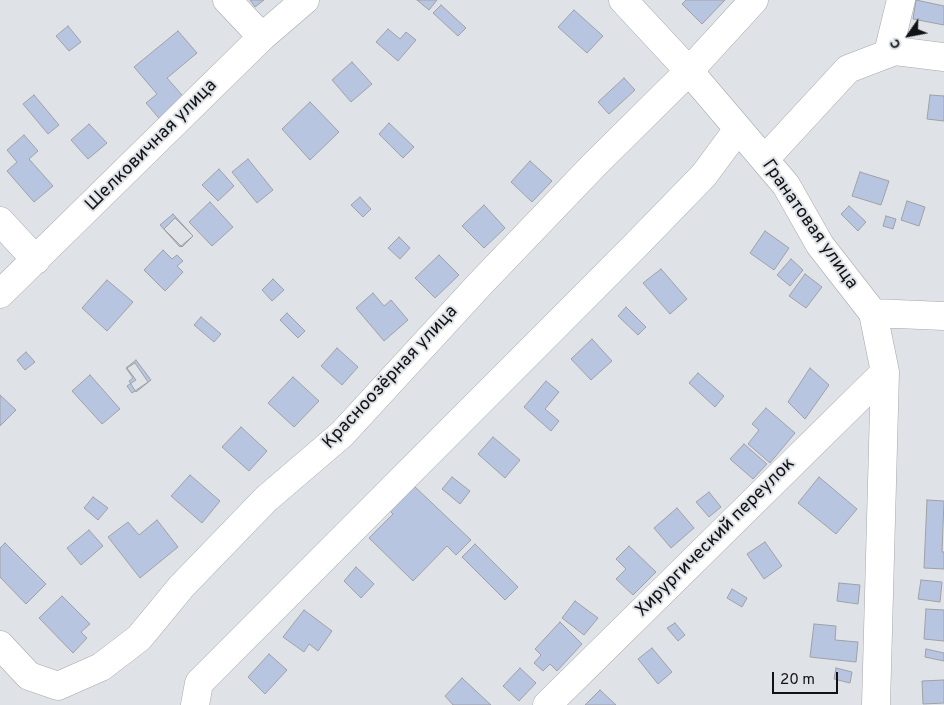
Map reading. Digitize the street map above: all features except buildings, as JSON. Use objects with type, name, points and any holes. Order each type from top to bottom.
[{"type":"street","points":[[227,0],[262,37]]},
{"type":"street","name":"Шелковичная улица","points":[[0,294],[262,37],[304,0]]},
{"type":"street","name":"Гранатовая улица","points":[[624,0],[689,71],[786,184],[820,245],[872,313],[885,372],[876,705]]},
{"type":"street","name":"Красноозёрная улица","points":[[0,645],[29,676],[58,686],[101,668],[139,638],[181,587],[266,499],[342,434],[480,284],[594,165],[689,71],[754,0]]},
{"type":"street","points":[[888,53],[901,0]]},
{"type":"street","points":[[765,159],[848,69],[895,50],[944,57]]},
{"type":"street","points":[[197,694],[704,175],[738,129]]},
{"type":"street","points":[[0,222],[36,260]]},
{"type":"street","points":[[872,313],[944,316]]},
{"type":"street","name":"Хирургический переулок","points":[[547,705],[885,372]]}]
